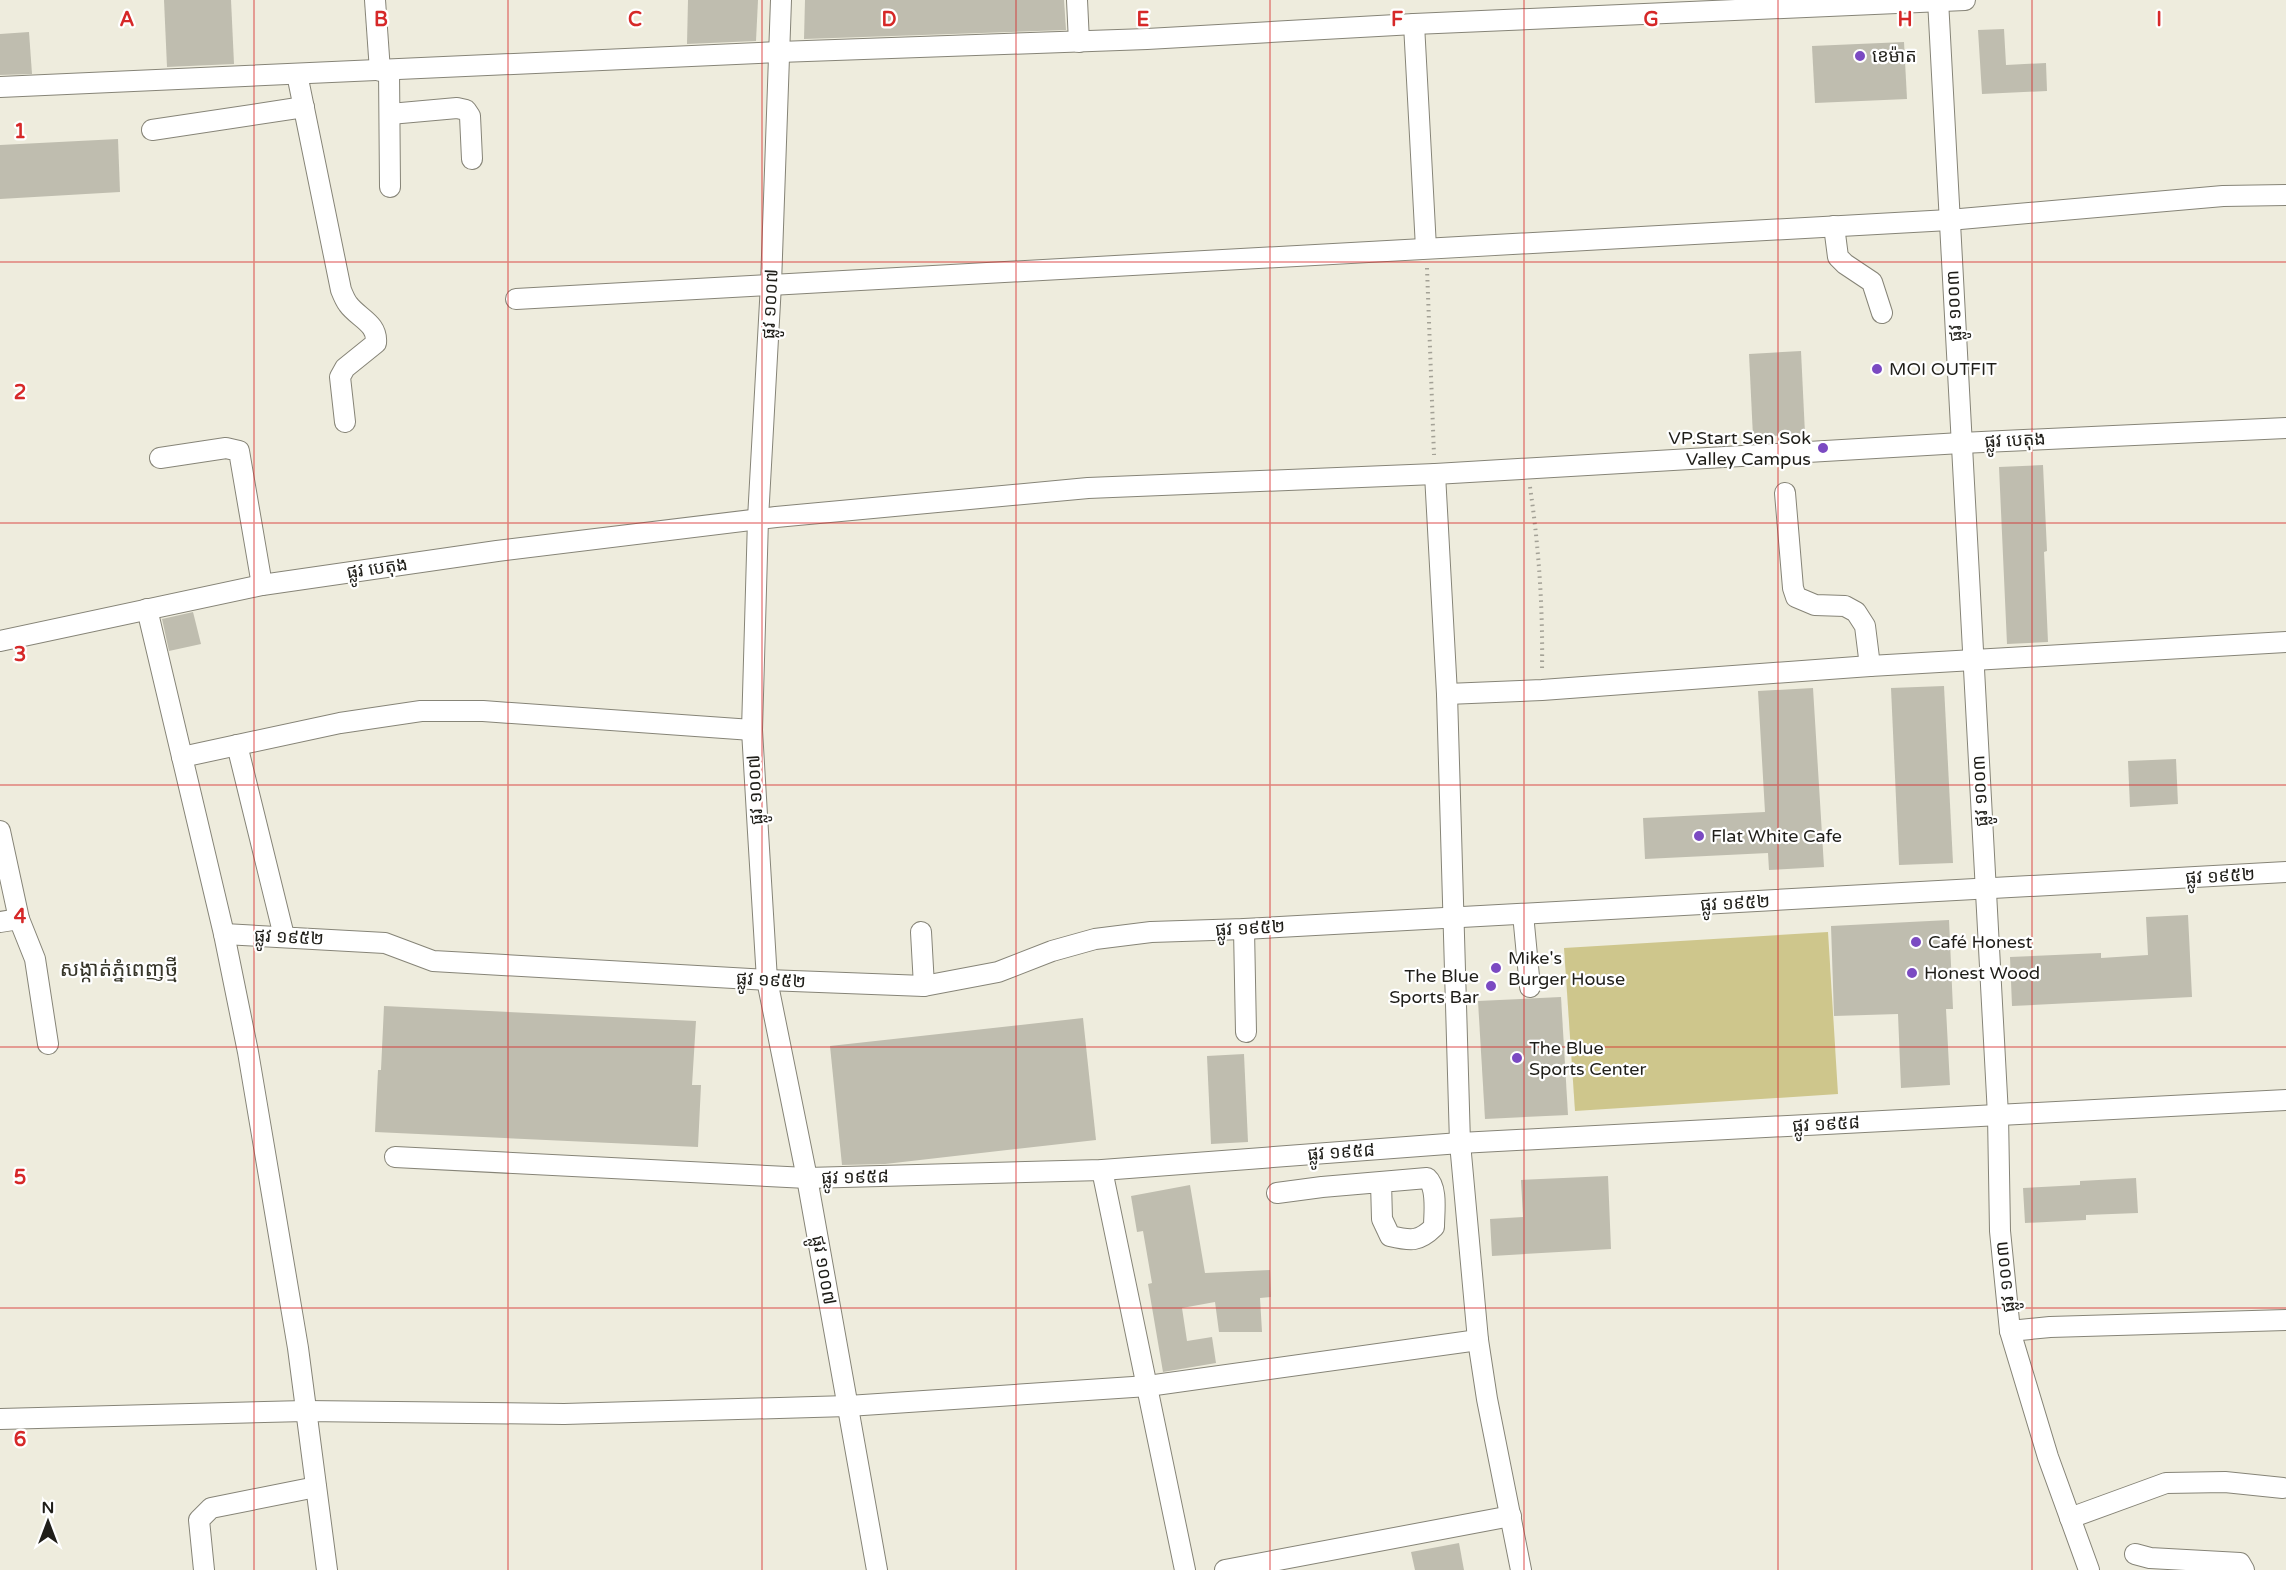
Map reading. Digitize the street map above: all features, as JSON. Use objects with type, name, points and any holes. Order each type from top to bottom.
[{"type":"street","points":[[375,0],[390,114],[390,187]]},
{"type":"street","name":"ផ្លូវ ១០០៧","points":[[781,0],[771,284],[758,519],[752,730],[768,980],[807,1178],[877,1570]]},
{"type":"street","points":[[1077,0],[1079,42]]},
{"type":"street","points":[[0,87],[779,52],[1079,42],[1414,24],[1965,0]]},
{"type":"street","name":"ផ្លូវ ១០០៣","points":[[1938,1],[1998,1115],[2000,1231],[2010,1331],[2048,1458],[2089,1570]]},
{"type":"street","points":[[1414,24],[1426,248]]},
{"type":"street","points":[[297,74],[341,290],[347,303],[377,334],[376,343],[345,368],[340,377],[345,422]]},
{"type":"street","points":[[152,130],[304,107]]},
{"type":"street","points":[[390,114],[457,108],[466,110],[470,116],[472,159]]},
{"type":"street","points":[[516,299],[1949,220],[2223,196],[2286,195]]},
{"type":"street","points":[[1834,226],[1838,257],[1872,282],[1882,313]]},
{"type":"street","name":"ផ្លូវ បេតុង","points":[[0,641],[262,585],[497,551],[758,519],[1088,488],[1435,474],[1961,443],[2286,428]]},
{"type":"street","points":[[160,458],[226,448],[239,451],[262,585]]},
{"type":"street","points":[[1435,474],[1447,694],[1460,1143],[1478,1340],[1486,1399],[1521,1570]]},
{"type":"street","points":[[1785,493],[1793,588],[1796,597],[1815,604],[1845,606],[1856,612],[1864,626],[1870,666]]},
{"type":"street","points":[[147,609],[224,934],[248,1052],[298,1348],[327,1570]]},
{"type":"street","points":[[1447,694],[1542,690],[1870,666],[2286,642]]},
{"type":"street","points":[[182,757],[340,723],[421,711],[483,711],[752,730]]},
{"type":"street","points":[[237,745],[284,936]]},
{"type":"street","points":[[0,831],[9,921],[35,959],[48,1044]]},
{"type":"street","name":"ផ្លូវ ១៩៥២","points":[[224,934],[385,943],[433,961],[768,980],[924,986],[998,972],[1052,951],[1095,939],[1151,932],[1986,890],[2286,872]]},
{"type":"street","points":[[1522,914],[1530,987]]},
{"type":"street","points":[[1244,929],[1246,1032]]},
{"type":"street","points":[[921,932],[924,986]]},
{"type":"street","name":"ផ្លូវ ១៩៥៨","points":[[395,1157],[807,1178],[1102,1170],[1460,1143],[2286,1100]]},
{"type":"street","points":[[1318,1154],[1322,1187]]},
{"type":"street","points":[[1102,1170],[1185,1570]]},
{"type":"street","points":[[1277,1193],[1381,1182]]},
{"type":"street","points":[[2010,1331],[2050,1327],[2286,1320]]},
{"type":"street","points":[[0,1419],[305,1411],[564,1414],[848,1406],[1148,1386],[1478,1340]]},
{"type":"street","points":[[2070,1518],[2166,1483],[2224,1482],[2283,1488]]},
{"type":"street","points":[[204,1570],[199,1520],[211,1508],[316,1487]]},
{"type":"street","points":[[1225,1570],[1511,1516]]},
{"type":"street","points":[[2135,1554],[2150,1558],[2240,1563],[2244,1570]]},
{"type":"path","points":[[1426,248],[1435,474]]},
{"type":"path","points":[[1527,469],[1536,529],[1543,618],[1542,690]]},
{"type":"shaded area","points":[[1828,932],[1838,1094],[1575,1111],[1564,948]]},
{"type":"building","points":[[164,0],[231,0],[234,64],[167,67]]},
{"type":"building","points":[[688,0],[758,0],[756,41],[687,44]]},
{"type":"building","points":[[805,0],[1064,0],[1066,30],[804,39]]},
{"type":"building","points":[[2004,29],[2006,65],[2046,63],[2047,91],[1982,94],[1978,30]]},
{"type":"building","points":[[29,32],[32,74],[0,75],[0,34]]},
{"type":"building","points":[[1904,42],[1907,99],[1815,103],[1812,46]]},
{"type":"building","points":[[118,139],[120,192],[0,199],[0,145]]},
{"type":"building","points":[[1801,351],[1805,434],[1753,437],[1749,354]]},
{"type":"building","points":[[2043,465],[2048,642],[2007,644],[1999,467]]},
{"type":"building","points":[[193,612],[201,644],[169,651],[162,619]]},
{"type":"building","points":[[1944,686],[1953,863],[1899,865],[1891,688]]},
{"type":"building","points":[[1813,688],[1824,867],[1769,870],[1768,853],[1645,859],[1643,818],[1765,812],[1758,691]]},
{"type":"building","points":[[2176,759],[2178,804],[2130,807],[2128,761]]},
{"type":"building","points":[[2188,915],[2192,997],[2012,1006],[2010,957],[2101,953],[2101,958],[2148,955],[2146,917]]},
{"type":"building","points":[[1949,920],[1953,1009],[1946,1009],[1950,1085],[1901,1088],[1898,1014],[1834,1016],[1831,926]]},
{"type":"building","points":[[1561,997],[1568,1115],[1485,1119],[1478,1001]]},
{"type":"building","points":[[384,1006],[696,1021],[692,1085],[701,1085],[698,1147],[375,1132]]},
{"type":"building","points":[[1083,1018],[1096,1140],[885,1164],[842,1165],[830,1046]]},
{"type":"building","points":[[1244,1054],[1248,1142],[1211,1144],[1207,1056]]},
{"type":"building","points":[[1608,1176],[1611,1249],[1492,1256],[1490,1219],[1523,1217],[1521,1180]]},
{"type":"building","points":[[2136,1178],[2138,1213],[2086,1215],[2086,1220],[2025,1223],[2023,1188],[2080,1185],[2080,1181]]},
{"type":"building","points":[[1190,1185],[1205,1273],[1270,1270],[1271,1297],[1260,1298],[1262,1332],[1219,1332],[1215,1302],[1182,1308],[1187,1341],[1212,1337],[1216,1363],[1163,1372],[1148,1284],[1152,1283],[1143,1231],[1137,1232],[1131,1196]]},
{"type":"building","points":[[1459,1543],[1464,1570],[1415,1570],[1411,1552]]},
{"type":"place","name":"ខេម៉ាត","points":[[1860,56]]},
{"type":"place","name":"MOI OUTFIT","points":[[1877,369]]},
{"type":"place","name":"VP.Start Sen Sok Valley Campus","points":[[1823,448]]},
{"type":"place","name":"Flat White Cafe","points":[[1699,836]]},
{"type":"place","name":"Café Honest","points":[[1916,942]]},
{"type":"place","name":"Mike's Burger House","points":[[1496,968]]},
{"type":"place","name":"Honest Wood","points":[[1912,973]]},
{"type":"place","name":"The Blue Sports Bar","points":[[1491,986]]},
{"type":"place","name":"The Blue Sports Center","points":[[1517,1058]]},
{"type":"district","name":"សង្កាត់ភ្នំពេញថ្មី","points":[[119,969]]}]
